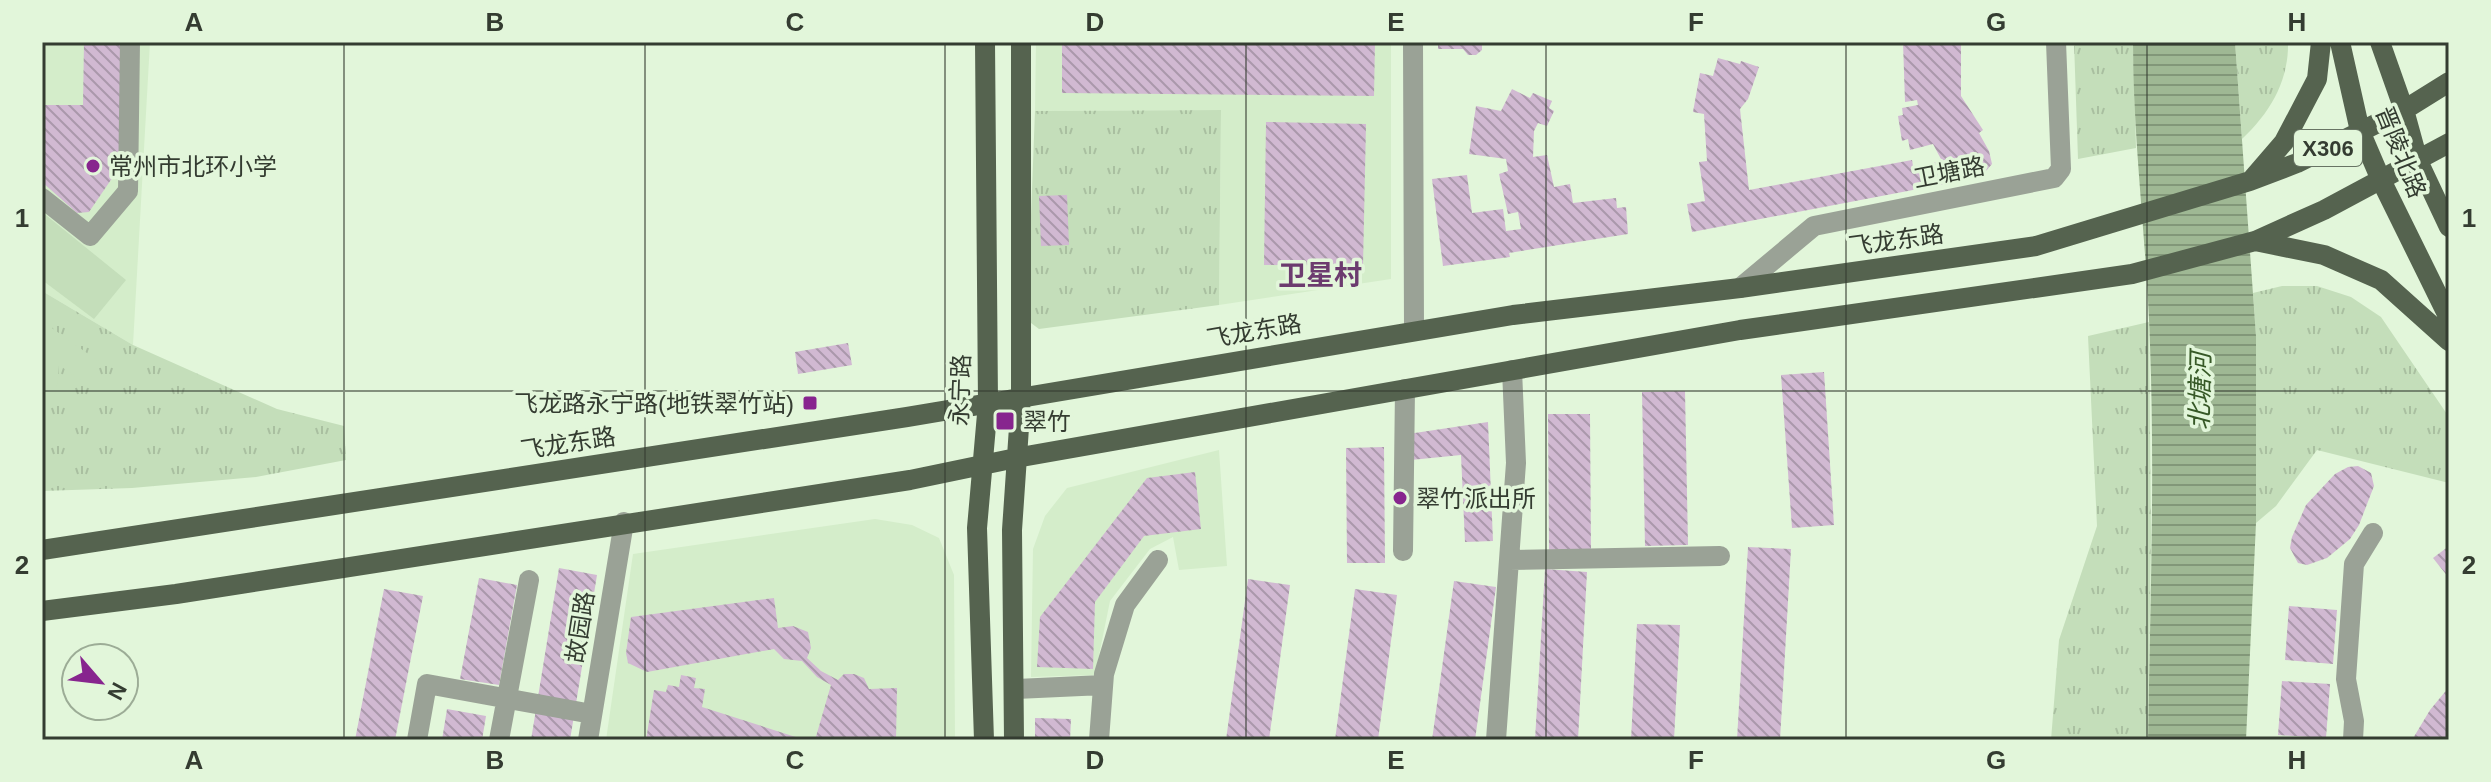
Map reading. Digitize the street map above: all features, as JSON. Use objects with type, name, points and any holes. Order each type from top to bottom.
[{"type":"main road","name":"永宁路","points":[[984,740],[977,528],[988,403],[985,42]]},
{"type":"main road","points":[[1014,740],[1016,689],[1012,530],[1021,398],[1021,42]]},
{"type":"main road","points":[[2250,181],[2284,142],[2317,79],[2321,42]]},
{"type":"main road","name":"晋陵北路","points":[[2340,42],[2360,131],[2449,318]]},
{"type":"main road","name":"晋陵北路","points":[[2380,42],[2418,161],[2449,227]]},
{"type":"main road","name":"飞龙东路","points":[[42,550],[861,425],[1414,330],[2036,246],[2250,181],[2297,163],[2404,110],[2449,82]]},
{"type":"main road","points":[[42,611],[176,594],[910,480],[1016,458],[1740,330],[2132,274],[2255,241],[2324,210],[2449,143]]},
{"type":"main road","points":[[2255,241],[2324,255],[2381,280],[2449,341]]},
{"type":"street","points":[[42,198],[90,236],[128,191],[130,42]]},
{"type":"street","points":[[1413,42],[1414,330]]},
{"type":"street","name":"卫塘路","points":[[1740,288],[1814,226],[2054,178],[2061,169],[2056,42]]},
{"type":"street","points":[[1496,740],[1516,463],[1512,370]]},
{"type":"street","points":[[1403,551],[1405,389]]},
{"type":"street","name":"故园路","points":[[588,740],[624,522]]},
{"type":"street","points":[[2353,740],[2354,721],[2346,679],[2354,564],[2373,533]]},
{"type":"street","points":[[1509,560],[1720,556]]},
{"type":"street","points":[[1099,740],[1103,685],[1125,605],[1158,560]]},
{"type":"street","points":[[499,740],[529,580]]},
{"type":"street","points":[[417,740],[427,684],[592,714]]},
{"type":"street","points":[[1016,689],[1103,685]]},
{"type":"shaded area","name":"常州市北环小学","points":[[42,42],[150,42],[133,345],[42,291]]},
{"type":"shaded area","points":[[1036,42],[1391,42],[1391,279],[1219,305],[1221,110],[1035,111]]},
{"type":"shaded area","points":[[1219,450],[1227,566],[1179,570],[1173,537],[1150,549],[1110,601],[1095,675],[1031,677],[1033,549],[1045,516],[1067,488]]},
{"type":"shaded area","points":[[875,519],[912,525],[939,538],[954,575],[955,740],[606,740],[633,554]]},
{"type":"green space","points":[[2074,42],[2133,42],[2136,148],[2078,159]]},
{"type":"green space","points":[[2235,42],[2288,42],[2285,70],[2276,95],[2242,139]]},
{"type":"green space","points":[[1221,110],[1219,305],[1039,329],[1027,320],[1035,111]]},
{"type":"green space","points":[[42,212],[126,280],[94,319],[42,280]]},
{"type":"green space","points":[[2282,286],[2317,286],[2351,297],[2381,317],[2449,417],[2449,483],[2317,450],[2276,506],[2256,523],[2256,336],[2253,293]]},
{"type":"green space","points":[[42,291],[133,345],[277,409],[344,426],[346,460],[256,477],[132,488],[42,491]]},
{"type":"green space","points":[[42,321],[101,363],[86,384],[59,365],[55,394],[42,420]]},
{"type":"green space","points":[[2149,322],[2151,537],[2148,740],[2051,740],[2059,640],[2097,526],[2088,336]]},
{"type":"water","name":"北塘河","points":[[2133,42],[2235,42],[2256,336],[2256,523],[2246,740],[2148,740],[2151,394]]},
{"type":"building","points":[[84,42],[121,42],[119,168],[89,212],[77,213],[42,182],[42,105],[83,105]]},
{"type":"building","points":[[1062,42],[1375,42],[1374,96],[1062,93]]},
{"type":"building","points":[[1438,42],[1482,42],[1482,50],[1476,55],[1468,55],[1463,49],[1438,49]]},
{"type":"building","points":[[1903,42],[1961,42],[1961,96],[1983,130],[1979,133],[1992,164],[1981,177],[1692,232],[1687,204],[1705,201],[1699,162],[1707,161],[1704,114],[1693,112],[1700,73],[1713,76],[1718,58],[1759,67],[1748,99],[1740,109],[1749,190],[1912,160],[1913,166],[1942,161],[1933,144],[1910,150],[1908,139],[1902,141],[1898,116],[1903,115],[1902,108],[1918,105],[1917,100],[1905,102]]},
{"type":"building","points":[[1512,89],[1530,98],[1533,93],[1552,101],[1549,108],[1554,111],[1547,126],[1538,123],[1534,131],[1533,157],[1547,155],[1554,187],[1570,184],[1573,203],[1616,198],[1617,208],[1626,207],[1628,234],[1509,253],[1510,257],[1443,266],[1432,179],[1467,175],[1472,213],[1503,209],[1506,231],[1521,229],[1518,212],[1508,214],[1499,174],[1508,171],[1506,159],[1469,154],[1476,106],[1501,111]]},
{"type":"building","points":[[1266,122],[1366,124],[1363,266],[1264,265]]},
{"type":"building","points":[[1067,195],[1069,245],[1041,246],[1039,196]]},
{"type":"building","points":[[848,343],[852,365],[798,374],[795,352]]},
{"type":"building","points":[[1824,372],[1834,525],[1792,528],[1781,375]]},
{"type":"building","points":[[1685,391],[1688,545],[1645,546],[1642,392]]},
{"type":"building","points":[[1548,414],[1590,414],[1591,549],[1549,550]]},
{"type":"building","points":[[1488,422],[1493,541],[1465,542],[1461,455],[1411,460],[1408,434]]},
{"type":"building","points":[[1384,447],[1385,563],[1347,563],[1346,448]]},
{"type":"building","points":[[2358,466],[2371,473],[2374,486],[2359,525],[2350,539],[2327,558],[2307,565],[2298,563],[2290,548],[2306,505],[2335,474]]},
{"type":"building","points":[[1195,472],[1201,529],[1144,536],[1095,602],[1093,669],[1037,667],[1040,617],[1147,478]]},
{"type":"building","points":[[2449,546],[2449,578],[2433,558]]},
{"type":"building","points":[[1748,547],[1791,549],[1780,740],[1737,740]]},
{"type":"building","points":[[559,568],[597,575],[570,740],[531,740]]},
{"type":"building","points":[[1545,569],[1587,572],[1578,740],[1535,740]]},
{"type":"building","points":[[479,578],[517,585],[499,685],[460,679]]},
{"type":"building","points":[[1248,579],[1290,585],[1269,740],[1226,740]]},
{"type":"building","points":[[1454,581],[1496,587],[1475,740],[1432,740]]},
{"type":"building","points":[[384,589],[423,596],[395,740],[355,740]]},
{"type":"building","points":[[1355,589],[1397,595],[1378,740],[1335,740]]},
{"type":"building","points":[[774,598],[778,628],[793,626],[808,632],[811,648],[807,658],[821,671],[838,680],[844,674],[854,674],[864,678],[869,689],[897,688],[896,740],[815,740],[831,685],[817,677],[802,661],[784,659],[774,649],[647,672],[628,663],[626,653],[631,617]]},
{"type":"building","points":[[2289,606],[2337,610],[2333,664],[2285,660]]},
{"type":"building","points":[[1637,624],[1680,625],[1674,740],[1631,740]]},
{"type":"building","points":[[681,675],[696,678],[694,688],[705,689],[702,707],[805,740],[646,740],[654,690],[666,692],[668,685],[679,687]]},
{"type":"building","points":[[2282,681],[2330,684],[2326,738],[2278,735]]},
{"type":"building","points":[[2449,687],[2449,740],[2412,740],[2430,710]]},
{"type":"building","points":[[447,709],[486,716],[482,740],[442,740]]},
{"type":"building","points":[[1035,718],[1071,719],[1070,740],[1035,740]]},
{"type":"place","name":"常州市北环小学","points":[[93,166]]},
{"type":"place","name":"飞龙路永宁路(地铁翠竹站)","points":[[810,403]]},
{"type":"place","name":"翠竹","points":[[1005,421]]},
{"type":"place","name":"翠竹派出所","points":[[1400,498]]},
{"type":"district","name":"卫星村","points":[[1320,275]]}]
